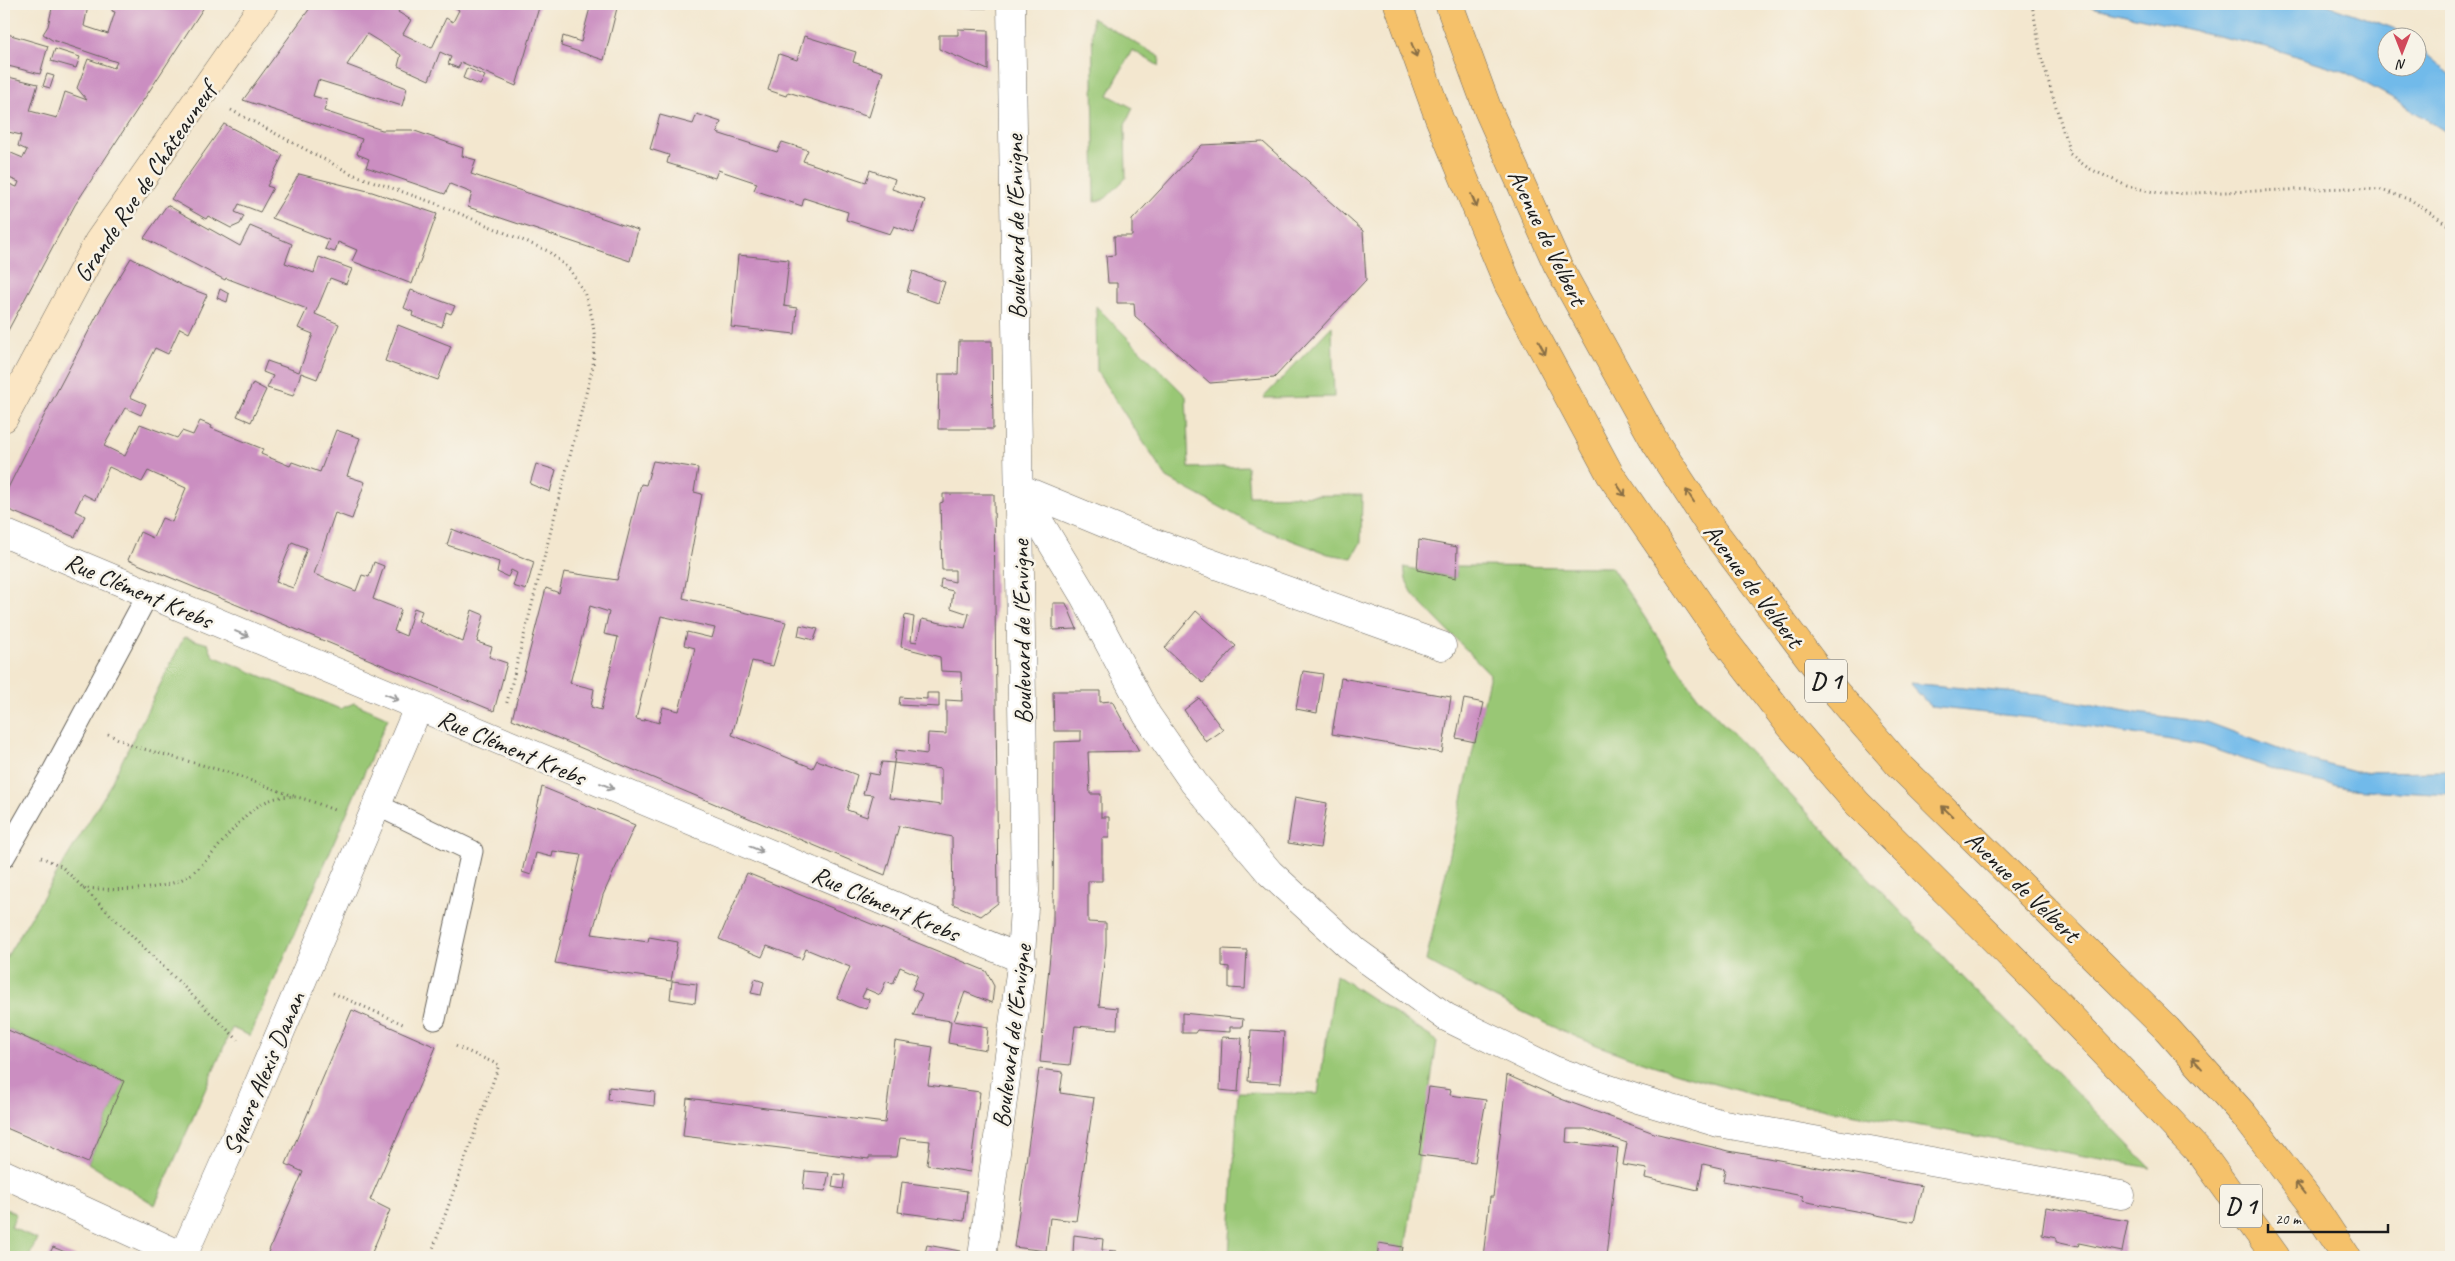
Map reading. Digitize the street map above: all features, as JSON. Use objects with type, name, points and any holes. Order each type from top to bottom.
[{"type":"main road","name":"Grande Rue de Châteauneuf","points":[[4,418],[98,242],[264,4]]},
{"type":"main road","name":"Avenue de Velbert","points":[[1398,4],[1439,118],[1508,284],[1610,474],[1725,641],[1788,723],[1857,802],[2058,1003],[2203,1156],[2276,1257]]},
{"type":"main road","name":"Avenue de Velbert","points":[[1449,4],[1488,110],[1557,264],[1655,442],[1710,526],[1832,688],[1899,764],[2160,1022],[2244,1115],[2312,1204],[2347,1257]]},
{"type":"street","name":"Boulevard de l'Envigne","points":[[982,1257],[1022,959],[1025,891],[1011,4]]},
{"type":"street","points":[[1019,488],[1138,537],[1442,646]]},
{"type":"street","points":[[1019,488],[1084,596],[1147,714],[1194,783],[1270,873],[1355,951],[1446,1017],[1554,1070],[1638,1099],[1719,1123],[2121,1195]]},
{"type":"street","name":"Rue Clément Krebs","points":[[4,533],[418,708],[1022,959]]},
{"type":"street","name":"Square Alexis Danan","points":[[4,1174],[183,1256],[272,1054],[418,708]]},
{"type":"lane","points":[[8,850],[148,594]]},
{"type":"lane","points":[[373,814],[472,850],[433,1028]]},
{"type":"path","points":[[2032,4],[2041,56],[2070,154],[2088,168],[2127,186],[2163,194],[2347,188],[2381,190],[2411,200],[2451,227]]},
{"type":"path","points":[[203,92],[234,112],[352,174],[437,204],[548,251],[570,270],[584,292],[593,324],[593,366],[497,740]]},
{"type":"path","points":[[80,720],[133,746],[227,772],[299,798],[373,814]]},
{"type":"path","points":[[83,888],[118,890],[155,887],[190,875],[212,855],[242,819],[261,803],[279,798],[299,798]]},
{"type":"path","points":[[8,850],[61,866],[237,1040],[272,1054]]},
{"type":"path","points":[[303,979],[433,1028],[500,1065],[430,1257]]},
{"type":"green space","points":[[1092,18],[1160,57],[1159,66],[1132,50],[1108,95],[1133,108],[1125,125],[1126,178],[1106,198],[1095,202]]},
{"type":"green space","points":[[1096,306],[1186,396],[1189,468],[1247,466],[1249,496],[1362,495],[1361,542],[1352,558],[1328,554],[1257,527],[1167,478],[1097,372]]},
{"type":"green space","points":[[1332,326],[1334,397],[1263,398]]},
{"type":"green space","points":[[1456,566],[1611,567],[1698,697],[1953,967],[2151,1168],[1762,1097],[1708,1082],[1655,1066],[1577,1037],[1504,1003],[1426,961],[1490,674],[1414,596],[1406,580],[1404,567],[1456,578]]},
{"type":"green space","points":[[184,637],[208,644],[213,656],[340,709],[354,703],[388,718],[250,1036],[232,1028],[155,1205],[88,1163],[124,1081],[9,1030],[4,1040],[4,961],[106,793]]},
{"type":"green space","points":[[1336,975],[1437,1041],[1404,1257],[1401,1257],[1402,1247],[1379,1244],[1377,1257],[1229,1257],[1238,1092],[1318,1094]]},
{"type":"green space","points":[[4,1208],[16,1214],[11,1227],[37,1239],[29,1257],[4,1257]]},
{"type":"water","points":[[2078,4],[2326,4],[2393,28],[2378,28],[2378,78],[2428,78],[2428,55],[2451,75],[2451,135],[2396,100],[2341,70],[2270,48]]},
{"type":"water","points":[[1909,683],[2039,695],[2137,713],[2207,722],[2299,757],[2355,772],[2451,771],[2451,795],[2350,789],[2293,776],[2202,745],[2040,719],[1931,707]]},
{"type":"building","points":[[53,4],[88,6],[84,26],[108,34],[115,12],[112,11],[113,4],[206,4],[75,205],[4,338],[4,182],[17,187],[19,182],[4,176],[4,150],[23,158],[27,150],[18,146],[21,135],[4,131],[4,76],[38,84],[30,111],[57,118],[65,92],[87,100],[77,88],[88,59],[114,68],[117,62],[52,40],[43,34],[48,26]]},
{"type":"building","points":[[313,4],[403,4],[398,12],[411,20],[403,34],[432,48],[446,18],[453,22],[459,10],[453,6],[454,4],[540,4],[516,86],[461,62],[458,68],[448,64],[451,57],[440,52],[429,80],[398,66],[401,55],[367,34],[347,65],[407,88],[402,106],[318,80],[313,96],[327,100],[324,111],[382,130],[412,130],[463,148],[462,156],[476,160],[471,174],[638,230],[630,261],[468,207],[472,193],[450,184],[445,194],[366,167],[369,159],[357,154],[362,139],[243,100]]},
{"type":"building","points":[[591,4],[618,4],[604,60],[561,46],[563,36],[581,42]]},
{"type":"building","points":[[951,4],[988,4],[988,8],[951,8]]},
{"type":"building","points":[[958,29],[988,30],[988,70],[939,49],[939,35],[958,35]]},
{"type":"building","points":[[4,33],[48,46],[40,74],[4,65]]},
{"type":"building","points":[[804,36],[856,52],[853,62],[883,72],[869,117],[788,92],[786,96],[768,90],[779,54],[797,60]]},
{"type":"building","points":[[55,49],[80,57],[76,68],[51,61]]},
{"type":"building","points":[[467,68],[485,76],[480,85],[463,78]]},
{"type":"building","points":[[47,74],[54,76],[50,88],[43,86]]},
{"type":"building","points":[[697,114],[721,122],[717,133],[777,152],[782,142],[808,150],[803,161],[866,182],[870,170],[895,179],[892,189],[925,200],[914,233],[894,226],[890,234],[846,220],[848,212],[804,198],[802,206],[754,190],[757,183],[718,170],[715,178],[667,163],[669,155],[650,149],[660,115],[693,124]]},
{"type":"building","points":[[224,124],[283,155],[267,186],[273,188],[260,212],[239,204],[235,212],[244,216],[240,224],[231,228],[208,216],[206,219],[171,199]]},
{"type":"building","points":[[1263,142],[1363,231],[1366,280],[1274,378],[1210,383],[1135,316],[1134,303],[1117,303],[1117,283],[1108,283],[1106,256],[1115,255],[1114,236],[1132,236],[1132,220],[1202,145]]},
{"type":"building","points":[[299,174],[372,192],[437,214],[412,284],[352,261],[357,250],[338,242],[335,252],[325,249],[329,240],[272,218]]},
{"type":"building","points":[[167,205],[240,246],[250,226],[292,244],[285,263],[314,273],[319,257],[352,269],[346,284],[330,278],[315,314],[339,324],[317,379],[301,373],[293,396],[267,388],[273,376],[263,372],[267,361],[299,372],[313,334],[298,328],[307,309],[226,278],[225,280],[144,238]]},
{"type":"building","points":[[738,255],[789,260],[784,306],[797,308],[795,334],[731,327]]},
{"type":"building","points":[[131,258],[183,286],[207,295],[189,333],[180,328],[168,354],[155,348],[130,397],[146,404],[141,415],[125,408],[104,446],[125,456],[140,424],[177,438],[182,431],[193,435],[200,421],[212,426],[211,428],[263,449],[261,454],[290,466],[292,462],[320,472],[336,430],[360,438],[347,476],[365,482],[352,519],[335,513],[314,574],[356,591],[362,575],[369,577],[374,562],[384,566],[373,599],[401,610],[394,631],[406,636],[414,608],[422,611],[418,621],[463,642],[472,610],[484,615],[477,642],[492,647],[489,657],[507,663],[494,711],[128,560],[140,532],[153,538],[162,518],[172,522],[186,488],[148,471],[142,482],[109,467],[95,500],[83,494],[75,511],[85,516],[75,537],[4,508],[4,496],[103,304]],"holes":[[[292,542],[307,548],[293,588],[276,582]]]},
{"type":"building","points":[[913,271],[945,282],[938,303],[907,292]]},
{"type":"building","points":[[220,289],[229,294],[227,302],[217,298]]},
{"type":"building","points":[[411,290],[455,306],[451,314],[446,312],[442,327],[412,316],[413,312],[404,308]]},
{"type":"building","points":[[398,325],[451,346],[438,380],[385,361]]},
{"type":"building","points":[[959,341],[992,341],[993,429],[938,429],[939,374],[958,374]]},
{"type":"building","points":[[253,383],[266,390],[251,422],[237,416]]},
{"type":"building","points":[[653,461],[698,468],[694,492],[702,494],[683,598],[786,622],[773,666],[752,661],[732,735],[813,768],[817,760],[857,775],[847,810],[867,817],[873,795],[863,794],[869,773],[878,775],[882,762],[894,763],[896,750],[927,754],[928,733],[946,734],[946,700],[962,701],[961,672],[941,671],[940,657],[901,647],[905,615],[914,617],[911,641],[917,642],[922,619],[965,628],[969,614],[951,608],[953,591],[940,588],[941,579],[955,582],[955,570],[942,570],[940,503],[943,502],[943,494],[994,494],[998,903],[981,916],[953,904],[952,837],[899,826],[885,875],[512,719],[546,588],[559,593],[564,572],[617,580],[641,484],[646,485]],"holes":[[[590,606],[609,612],[604,634],[618,637],[601,710],[591,707],[594,689],[570,683]],[[661,616],[715,628],[712,638],[687,632],[684,645],[695,648],[679,711],[663,707],[659,723],[645,719],[644,721],[636,719]],[[894,763],[941,769],[941,805],[889,798]]]},
{"type":"building","points":[[536,464],[556,470],[550,492],[530,484]]},
{"type":"building","points":[[452,529],[534,562],[526,590],[513,586],[517,573],[511,570],[508,577],[497,572],[499,562],[447,545]]},
{"type":"building","points":[[1419,540],[1457,547],[1456,578],[1417,570]]},
{"type":"building","points":[[1053,603],[1066,603],[1077,629],[1053,630]]},
{"type":"building","points":[[1196,611],[1236,646],[1203,683],[1165,648]]},
{"type":"building","points":[[800,625],[818,629],[814,640],[798,636]]},
{"type":"building","points":[[1303,671],[1323,674],[1317,713],[1296,709]]},
{"type":"building","points":[[1341,678],[1451,697],[1442,753],[1332,734]]},
{"type":"building","points":[[1053,691],[1100,691],[1100,702],[1112,701],[1139,751],[1088,752],[1090,794],[1101,794],[1101,817],[1109,817],[1109,838],[1102,838],[1102,881],[1088,881],[1088,922],[1106,923],[1106,945],[1099,1006],[1118,1008],[1117,1029],[1075,1026],[1070,1065],[1040,1062],[1053,924],[1054,742],[1081,741],[1081,731],[1054,731]]},
{"type":"building","points":[[927,693],[939,693],[939,707],[899,705],[900,697],[927,699]]},
{"type":"building","points":[[1199,698],[1223,730],[1206,742],[1184,710]]},
{"type":"building","points":[[1464,699],[1484,703],[1475,742],[1456,738]]},
{"type":"building","points":[[542,787],[635,825],[603,895],[592,934],[648,942],[649,937],[678,942],[671,981],[555,963],[581,855],[553,851],[552,857],[536,853],[531,875],[522,872]]},
{"type":"building","points":[[1295,797],[1327,803],[1320,848],[1288,843]]},
{"type":"building","points":[[747,873],[986,971],[994,986],[992,1003],[965,992],[954,1021],[988,1027],[986,1050],[948,1043],[951,1021],[913,1015],[922,994],[912,989],[918,975],[900,967],[893,984],[886,981],[880,995],[866,989],[862,997],[869,999],[867,1009],[837,998],[850,967],[806,949],[802,959],[767,946],[762,957],[719,939]]},
{"type":"building","points":[[1222,949],[1247,950],[1245,989],[1229,988],[1229,967],[1222,966]]},
{"type":"building","points":[[755,979],[764,982],[761,995],[751,993]]},
{"type":"building","points":[[672,981],[697,984],[695,1003],[670,999]]},
{"type":"building","points":[[352,1010],[436,1047],[370,1200],[390,1210],[370,1257],[266,1257],[303,1172],[286,1164]]},
{"type":"building","points":[[1182,1013],[1243,1019],[1242,1027],[1230,1027],[1230,1032],[1197,1030],[1195,1033],[1182,1033]]},
{"type":"building","points":[[8,1030],[124,1081],[88,1163],[4,1127],[4,1040]]},
{"type":"building","points":[[1251,1030],[1284,1032],[1281,1083],[1248,1081]]},
{"type":"building","points":[[1222,1037],[1242,1038],[1238,1092],[1220,1090]]},
{"type":"building","points":[[895,1041],[933,1047],[928,1085],[980,1092],[970,1172],[927,1165],[930,1141],[900,1138],[897,1157],[869,1157],[869,1159],[683,1136],[687,1098],[885,1123]]},
{"type":"building","points":[[1039,1069],[1063,1072],[1060,1093],[1094,1098],[1076,1221],[1050,1218],[1046,1251],[1014,1247]]},
{"type":"building","points":[[1507,1075],[1561,1099],[1654,1133],[1729,1151],[1922,1186],[1914,1222],[1802,1201],[1803,1196],[1723,1181],[1725,1169],[1703,1164],[1698,1190],[1645,1178],[1647,1169],[1623,1165],[1627,1143],[1586,1129],[1567,1129],[1566,1142],[1618,1148],[1606,1257],[1483,1257],[1490,1197],[1493,1197]]},
{"type":"building","points":[[609,1087],[655,1092],[654,1106],[608,1100]]},
{"type":"building","points":[[1429,1087],[1451,1090],[1450,1095],[1486,1100],[1475,1162],[1419,1155]]},
{"type":"building","points":[[805,1171],[829,1173],[825,1191],[803,1189]]},
{"type":"building","points":[[834,1174],[845,1175],[843,1189],[832,1187]]},
{"type":"building","points":[[902,1182],[967,1191],[964,1221],[898,1212]]},
{"type":"building","points":[[2046,1207],[2128,1221],[2122,1252],[2079,1243],[2078,1247],[2056,1242],[2056,1238],[2042,1235]]},
{"type":"building","points":[[1074,1235],[1103,1239],[1102,1250],[1116,1251],[1115,1257],[1073,1254]]},
{"type":"building","points":[[1379,1243],[1403,1247],[1401,1257],[1377,1257]]},
{"type":"building","points":[[927,1245],[960,1251],[959,1257],[924,1257]]},
{"type":"building","points":[[53,1247],[77,1257],[48,1257]]}]
